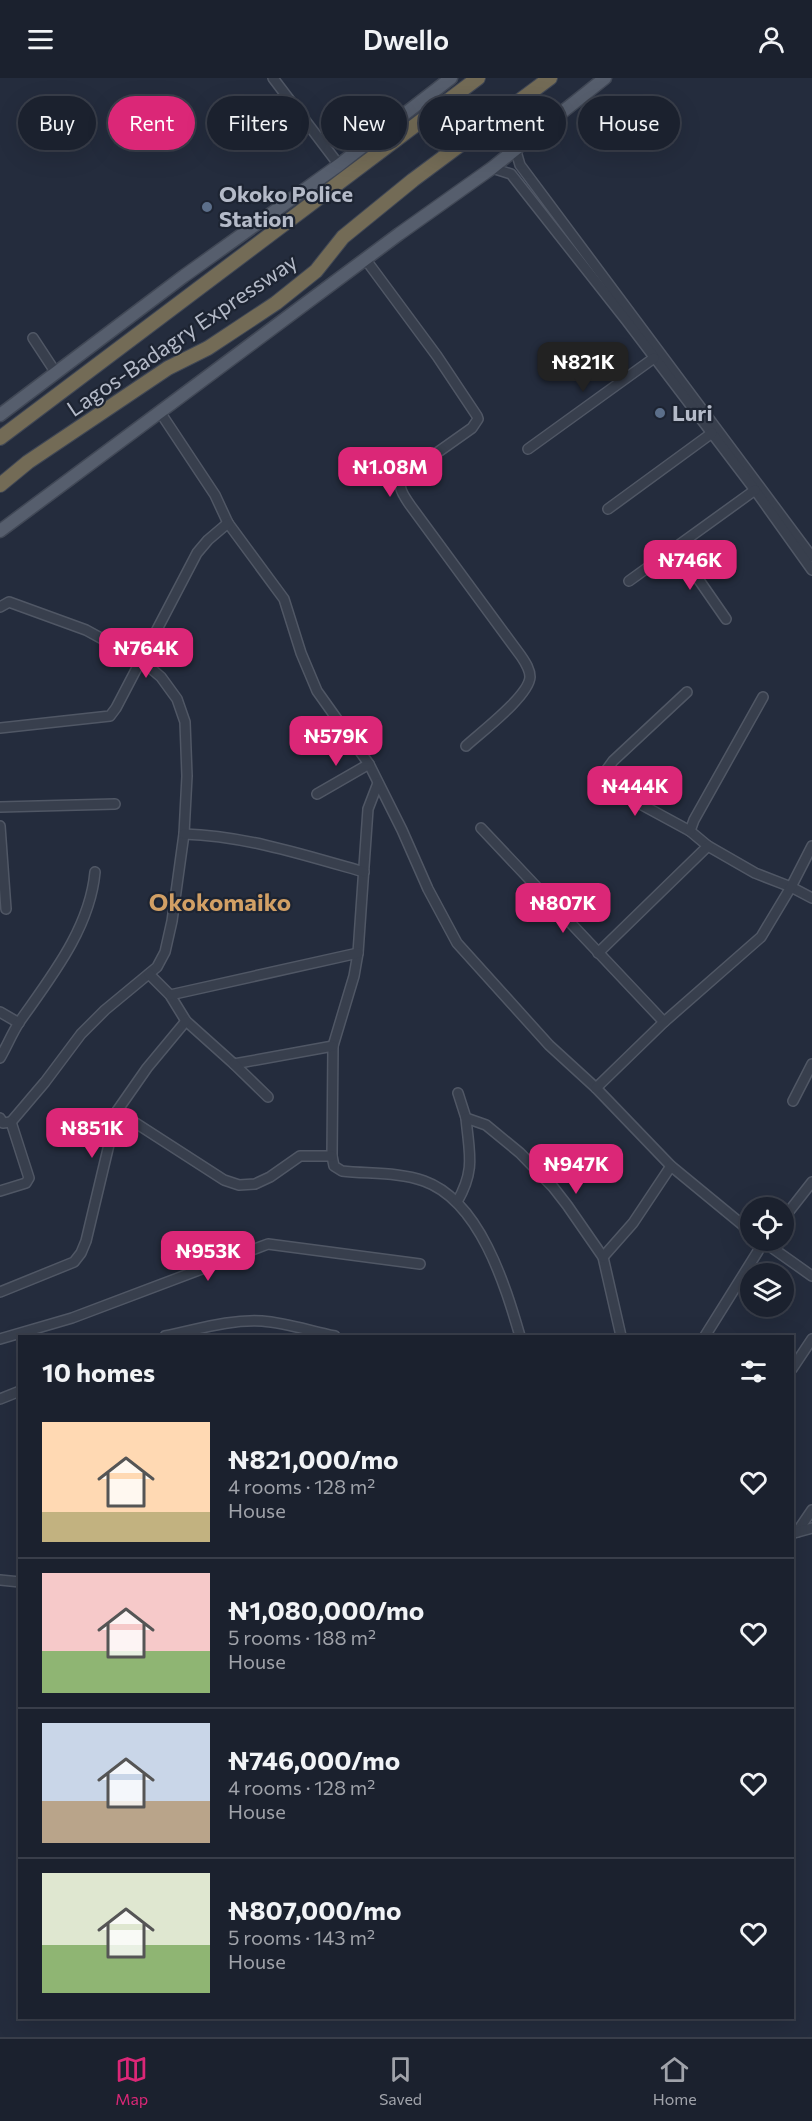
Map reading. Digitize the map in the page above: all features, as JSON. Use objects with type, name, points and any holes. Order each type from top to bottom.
[{"type":"highway","name":"Lagos-Badagry Expressway","points":[[0,438],[478,78]]},
{"type":"highway","name":"Lagos-Badagry Expressway","points":[[0,485],[28,462],[168,368],[208,348],[276,303],[316,271],[343,237],[413,180],[550,78]]},
{"type":"main road","name":"Lagos-Badagry Expressway","points":[[0,415],[183,276],[339,165],[452,78]]},
{"type":"main road","name":"Lagos-Badagry Expressway","points":[[566,108],[605,78]]},
{"type":"main road","name":"Lagos-Badagry Expressway","points":[[0,531],[492,168],[513,150]]},
{"type":"street","points":[[273,78],[339,165]]},
{"type":"street","points":[[516,150],[520,165],[812,557]]},
{"type":"street","points":[[492,168],[511,174],[712,433],[812,570]]},
{"type":"street","points":[[366,260],[437,356],[478,419],[472,428],[407,474],[401,480],[400,486],[410,505],[521,656],[530,675],[527,686],[520,695],[501,716],[466,746]]},
{"type":"street","points":[[33,338],[56,373]]},
{"type":"street","points":[[528,450],[654,358]]},
{"type":"street","points":[[160,412],[215,495],[228,523],[284,599],[316,691],[369,764],[428,889],[457,943],[549,1045],[596,1088],[671,1166],[740,1223]]},
{"type":"street","points":[[608,509],[712,433]]},
{"type":"street","points":[[629,581],[755,490]]},
{"type":"street","points":[[0,728],[110,716],[197,553],[228,523]]},
{"type":"street","points":[[676,547],[726,619]]},
{"type":"street","points":[[0,607],[9,602],[86,630],[141,660],[161,677],[177,699],[185,723],[187,776],[184,834],[168,938],[157,967],[105,1010],[81,1034],[45,1082],[3,1122],[29,1175],[28,1181],[20,1186],[0,1191]]},
{"type":"street","points":[[687,692],[613,761],[605,772],[604,779],[609,787],[690,831],[708,846],[755,873],[812,898]]},
{"type":"street","points":[[690,831],[763,697]]},
{"type":"street","points":[[317,794],[369,764]]},
{"type":"street","points":[[378,783],[368,809],[358,953],[354,976],[333,1046],[332,1156],[336,1168],[342,1171],[404,1176],[423,1180],[442,1189],[457,1202],[475,1226],[491,1255],[520,1335]]},
{"type":"street","points":[[0,807],[115,804]]},
{"type":"street","points":[[0,826],[6,909]]},
{"type":"street","points":[[481,828],[664,1022]]},
{"type":"street","points":[[184,834],[208,834],[277,847],[364,872]]},
{"type":"street","points":[[598,953],[708,846]]},
{"type":"street","points":[[596,1088],[664,1022],[761,937],[812,846]]},
{"type":"street","points":[[0,1058],[18,1023],[51,980],[76,934],[93,886],[95,872]]},
{"type":"street","points":[[170,995],[358,953]]},
{"type":"street","points":[[149,974],[170,995],[186,1021],[268,1097]]},
{"type":"street","points":[[0,1012],[18,1023]]},
{"type":"street","points":[[0,1292],[74,1262],[79,1257],[86,1241],[117,1111],[147,1068],[186,1021]]},
{"type":"street","points":[[234,1064],[333,1046]]},
{"type":"street","points":[[793,1101],[812,1064]]},
{"type":"street","points":[[457,1202],[466,1187],[470,1167],[466,1118],[458,1093]]},
{"type":"street","points":[[117,1111],[224,1180],[239,1185],[255,1184],[270,1177],[300,1155],[332,1156]]},
{"type":"street","points":[[466,1118],[486,1125],[520,1153],[553,1187],[603,1257],[621,1335]]},
{"type":"street","points":[[603,1257],[633,1223],[671,1166]]},
{"type":"street","points":[[794,1205],[812,1182]]},
{"type":"street","points":[[0,1339],[72,1318],[268,1244],[420,1264]]},
{"type":"street","points":[[706,1335],[757,1251]]},
{"type":"street","points":[[777,1251],[812,1276]]},
{"type":"street","points":[[170,1335],[236,1321],[286,1324],[331,1335]]},
{"type":"street","points":[[794,1366],[812,1339]]},
{"type":"street","points":[[0,1399],[18,1392]]},
{"type":"street","points":[[794,1533],[812,1510]]},
{"type":"street","points":[[794,1533],[812,1528]]},
{"type":"street","points":[[0,1580],[18,1582]]},
{"type":"place","name":"Okoko Police Station","points":[[207,207]]},
{"type":"place","name":"Luri","points":[[660,413]]},
{"type":"district","name":"Okokomaiko","points":[[220,903]]}]
